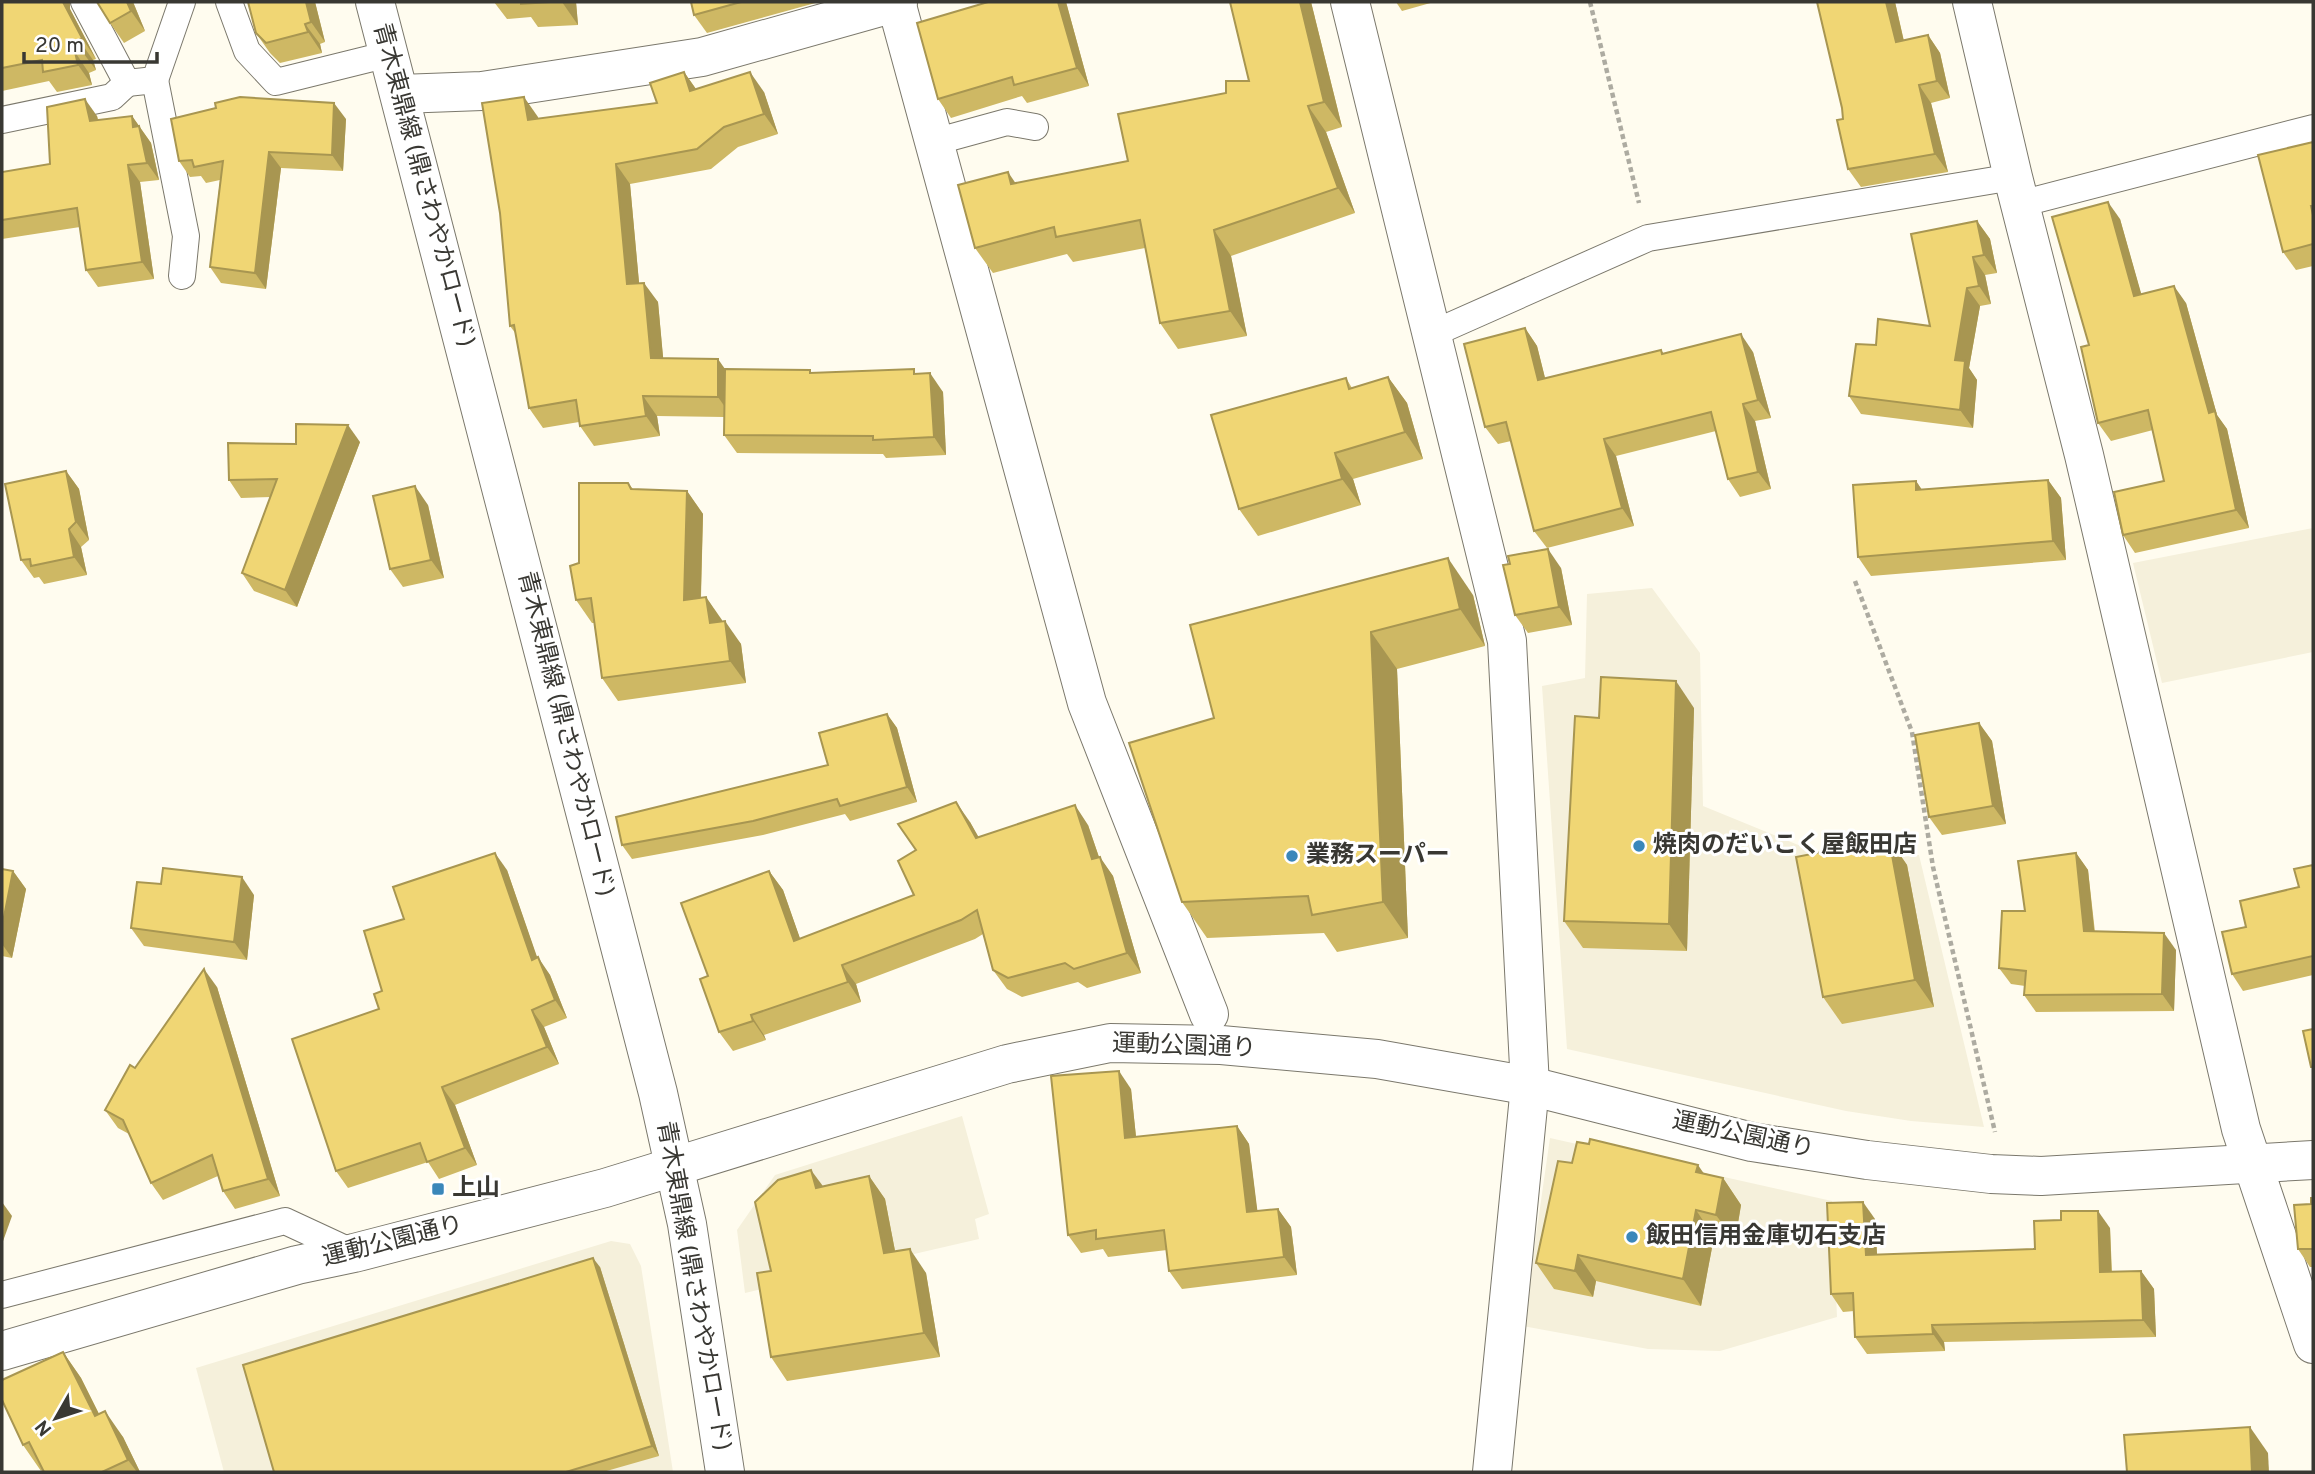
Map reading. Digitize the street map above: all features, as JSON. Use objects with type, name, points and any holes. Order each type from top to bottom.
[{"type":"street","name":"青木東鼎線 (鼎さわやかロード)","points":[[375,2],[674,1165],[726,1472]]},
{"type":"street","points":[[400,94],[482,92],[702,57],[897,2],[1087,703],[1209,1014]]},
{"type":"street","points":[[1350,2],[1434,333],[1507,642],[1530,1086],[1492,1472]]},
{"type":"street","points":[[1972,2],[2016,190],[2084,455],[2241,1129],[2313,1344]]},
{"type":"street","name":"運動公園通り","points":[[2,1351],[298,1265],[354,1254],[605,1188],[1007,1064],[1110,1043],[1221,1045],[1364,1058],[1530,1086],[1752,1142],[1867,1160],[1992,1174],[2041,1176],[2313,1160]]},
{"type":"lane","points":[[84,2],[127,83]]},
{"type":"lane","points":[[182,2],[155,80],[186,236],[182,276]]},
{"type":"lane","points":[[229,2],[247,51],[276,82],[389,54]]},
{"type":"lane","points":[[2,120],[112,97],[127,83],[155,80]]},
{"type":"lane","points":[[934,142],[1007,122],[1035,127]]},
{"type":"lane","points":[[1434,333],[1648,238],[2016,190],[2313,128]]},
{"type":"lane","points":[[2,1295],[285,1221],[354,1254]]},
{"type":"path","points":[[1590,2],[1648,238]]},
{"type":"path","points":[[1855,581],[1912,732],[1933,867],[1997,1139],[1992,1174]]},
{"type":"shaded area","points":[[2313,528],[2313,652],[2162,683],[2133,563]]},
{"type":"shaded area","points":[[1652,588],[1700,653],[1703,806],[1845,864],[1919,855],[1984,1127],[1911,1121],[1846,1111],[1567,1049],[1542,686],[1585,678],[1587,594]]},
{"type":"shaded area","points":[[962,1116],[989,1214],[975,1219],[979,1239],[745,1293],[737,1230],[775,1175]]},
{"type":"shaded area","points":[[1550,1138],[1832,1201],[1837,1317],[1720,1351],[1648,1349],[1523,1326]]},
{"type":"shaded area","points":[[611,1241],[630,1244],[641,1266],[673,1472],[224,1472],[196,1368]]},
{"type":"building","points":[[2,2],[63,2],[82,38],[79,40],[81,50],[75,52],[78,65],[43,72],[42,60],[2,68]]},
{"type":"building","points":[[97,2],[127,2],[131,11],[110,23]]},
{"type":"building","points":[[248,2],[306,2],[311,22],[305,24],[308,32],[266,43],[256,33]]},
{"type":"building","points":[[691,2],[741,2],[694,15]]},
{"type":"building","points":[[988,2],[1058,2],[1077,68],[1014,85],[1012,77],[938,99],[917,23]]},
{"type":"building","points":[[1230,2],[1300,2],[1324,102],[1308,106],[1338,188],[1214,230],[1230,311],[1160,323],[1140,220],[1056,237],[1054,227],[975,248],[958,185],[1008,172],[1011,184],[1128,161],[1118,114],[1226,93],[1226,81],[1249,81]]},
{"type":"building","points":[[1817,2],[1886,2],[1896,42],[1928,35],[1937,81],[1919,85],[1935,154],[1848,169],[1837,120],[1843,119],[1842,108]]},
{"type":"building","points":[[684,72],[690,91],[750,72],[764,114],[724,127],[697,149],[616,164],[627,284],[644,283],[651,358],[718,359],[718,397],[643,396],[646,416],[580,426],[576,400],[529,408],[514,325],[510,326],[500,213],[482,103],[524,97],[528,120],[657,103],[650,83]]},
{"type":"building","points":[[240,97],[334,103],[332,155],[269,152],[255,273],[210,267],[223,161],[194,167],[192,160],[179,161],[171,119],[216,108],[215,103]]},
{"type":"building","points":[[85,99],[90,121],[132,116],[133,127],[139,126],[147,163],[128,165],[142,262],[86,270],[77,208],[2,220],[2,172],[50,164],[47,107]]},
{"type":"building","points":[[2313,142],[2313,244],[2283,252],[2258,155]]},
{"type":"building","points":[[2108,202],[2134,296],[2174,286],[2209,413],[2215,411],[2236,510],[2123,535],[2114,492],[2164,481],[2148,410],[2098,423],[2081,347],[2089,345],[2052,217]]},
{"type":"building","points":[[1977,221],[1984,255],[1973,257],[1979,286],[1967,288],[1955,360],[1965,361],[1960,410],[1849,396],[1856,344],[1876,345],[1878,319],[1930,326],[1911,234]]},
{"type":"building","points":[[1525,328],[1538,380],[1741,334],[1758,400],[1743,404],[1758,472],[1728,479],[1711,412],[1604,439],[1622,508],[1534,531],[1506,422],[1485,427],[1464,344]]},
{"type":"building","points":[[725,369],[810,370],[810,373],[914,369],[914,374],[930,373],[934,437],[873,440],[873,436],[724,435]]},
{"type":"building","points":[[1388,377],[1405,432],[1335,453],[1342,479],[1239,509],[1211,415],[1346,378],[1349,389]]},
{"type":"building","points":[[296,424],[348,425],[285,590],[242,573],[277,479],[229,480],[228,443],[296,444]]},
{"type":"building","points":[[66,471],[76,522],[69,529],[74,557],[31,566],[30,559],[21,560],[5,484]]},
{"type":"building","points":[[2048,480],[2053,541],[1858,557],[1853,485],[1916,481],[1916,490]]},
{"type":"building","points":[[579,483],[628,483],[631,489],[687,491],[684,600],[706,597],[710,623],[725,621],[730,661],[602,678],[591,598],[576,600],[570,566],[579,563]]},
{"type":"building","points":[[415,486],[431,560],[390,569],[373,496]]},
{"type":"building","points":[[1548,549],[1559,607],[1515,615],[1503,565],[1510,564],[1508,556]]},
{"type":"building","points":[[1448,558],[1460,609],[1371,632],[1383,902],[1312,915],[1308,896],[1182,902],[1129,743],[1214,718],[1190,625]]},
{"type":"building","name":"焼肉のだいこく屋飯田店","points":[[1601,677],[1676,681],[1669,924],[1564,921],[1575,716],[1599,718]]},
{"type":"building","points":[[887,714],[907,787],[840,806],[837,799],[753,821],[622,845],[616,817],[828,765],[819,733]]},
{"type":"building","points":[[1979,723],[1993,806],[1929,817],[1915,735]]},
{"type":"building","points":[[956,802],[976,838],[1075,805],[1092,859],[1100,857],[1127,953],[1074,969],[1065,963],[1008,978],[993,970],[977,910],[961,920],[842,965],[848,982],[751,1015],[753,1021],[719,1032],[700,979],[708,976],[681,903],[769,871],[794,941],[914,895],[898,861],[916,850],[898,824]]},
{"type":"building","points":[[1889,839],[1915,980],[1823,997],[1796,857]]},
{"type":"building","points":[[495,853],[532,960],[538,957],[555,1000],[532,1010],[547,1047],[442,1087],[465,1148],[427,1162],[420,1143],[336,1171],[292,1039],[379,1009],[374,994],[382,991],[364,931],[404,919],[393,887]]},
{"type":"building","points":[[2076,853],[2084,931],[2164,933],[2162,994],[2024,995],[2026,971],[1999,968],[2002,911],[2025,911],[2018,861]]},
{"type":"building","points":[[2313,865],[2313,956],[2232,974],[2222,932],[2246,927],[2240,901],[2299,887],[2294,869]]},
{"type":"building","points":[[163,868],[242,877],[234,942],[131,928],[137,882],[161,884]]},
{"type":"building","points":[[2,869],[13,871],[2,927]]},
{"type":"building","points":[[204,969],[268,1179],[223,1191],[212,1155],[151,1183],[123,1120],[105,1110],[130,1065],[135,1068]]},
{"type":"building","points":[[2313,1029],[2313,1067],[2311,1067],[2303,1031]]},
{"type":"building","points":[[1119,1071],[1125,1138],[1237,1126],[1247,1212],[1278,1209],[1284,1257],[1169,1271],[1164,1230],[1096,1239],[1096,1230],[1068,1235],[1051,1076]]},
{"type":"building","name":"飯田信用金庫切石支店","points":[[1590,1139],[1698,1165],[1696,1172],[1723,1178],[1716,1215],[1696,1210],[1683,1279],[1578,1255],[1575,1271],[1536,1263],[1558,1161],[1572,1163],[1577,1142],[1589,1144]]},
{"type":"building","points":[[811,1170],[816,1188],[869,1176],[884,1253],[910,1249],[924,1333],[771,1357],[757,1273],[771,1271],[755,1202],[778,1180]]},
{"type":"building","points":[[2311,1198],[2313,1249],[2298,1249],[2294,1205],[2311,1204]]},
{"type":"building","points":[[1863,1202],[1866,1255],[2035,1249],[2034,1221],[2061,1220],[2061,1211],[2098,1211],[2100,1272],[2141,1271],[2143,1320],[1932,1325],[1933,1334],[1855,1337],[1853,1293],[1831,1294],[1827,1203]]},
{"type":"building","points":[[593,1258],[652,1446],[566,1472],[274,1472],[243,1365]]},
{"type":"building","points":[[63,1352],[95,1416],[105,1411],[128,1460],[102,1472],[44,1472],[29,1442],[23,1445],[2,1400],[2,1380]]},
{"type":"building","points":[[2250,1427],[2252,1472],[2127,1472],[2124,1435]]},
{"type":"place","name":"焼肉のだいこく屋飯田店","points":[[1639,846]]},
{"type":"place","name":"業務スーパー","points":[[1292,856]]},
{"type":"place","name":"上山","points":[[438,1189]]},
{"type":"place","name":"飯田信用金庫切石支店","points":[[1632,1237]]}]
